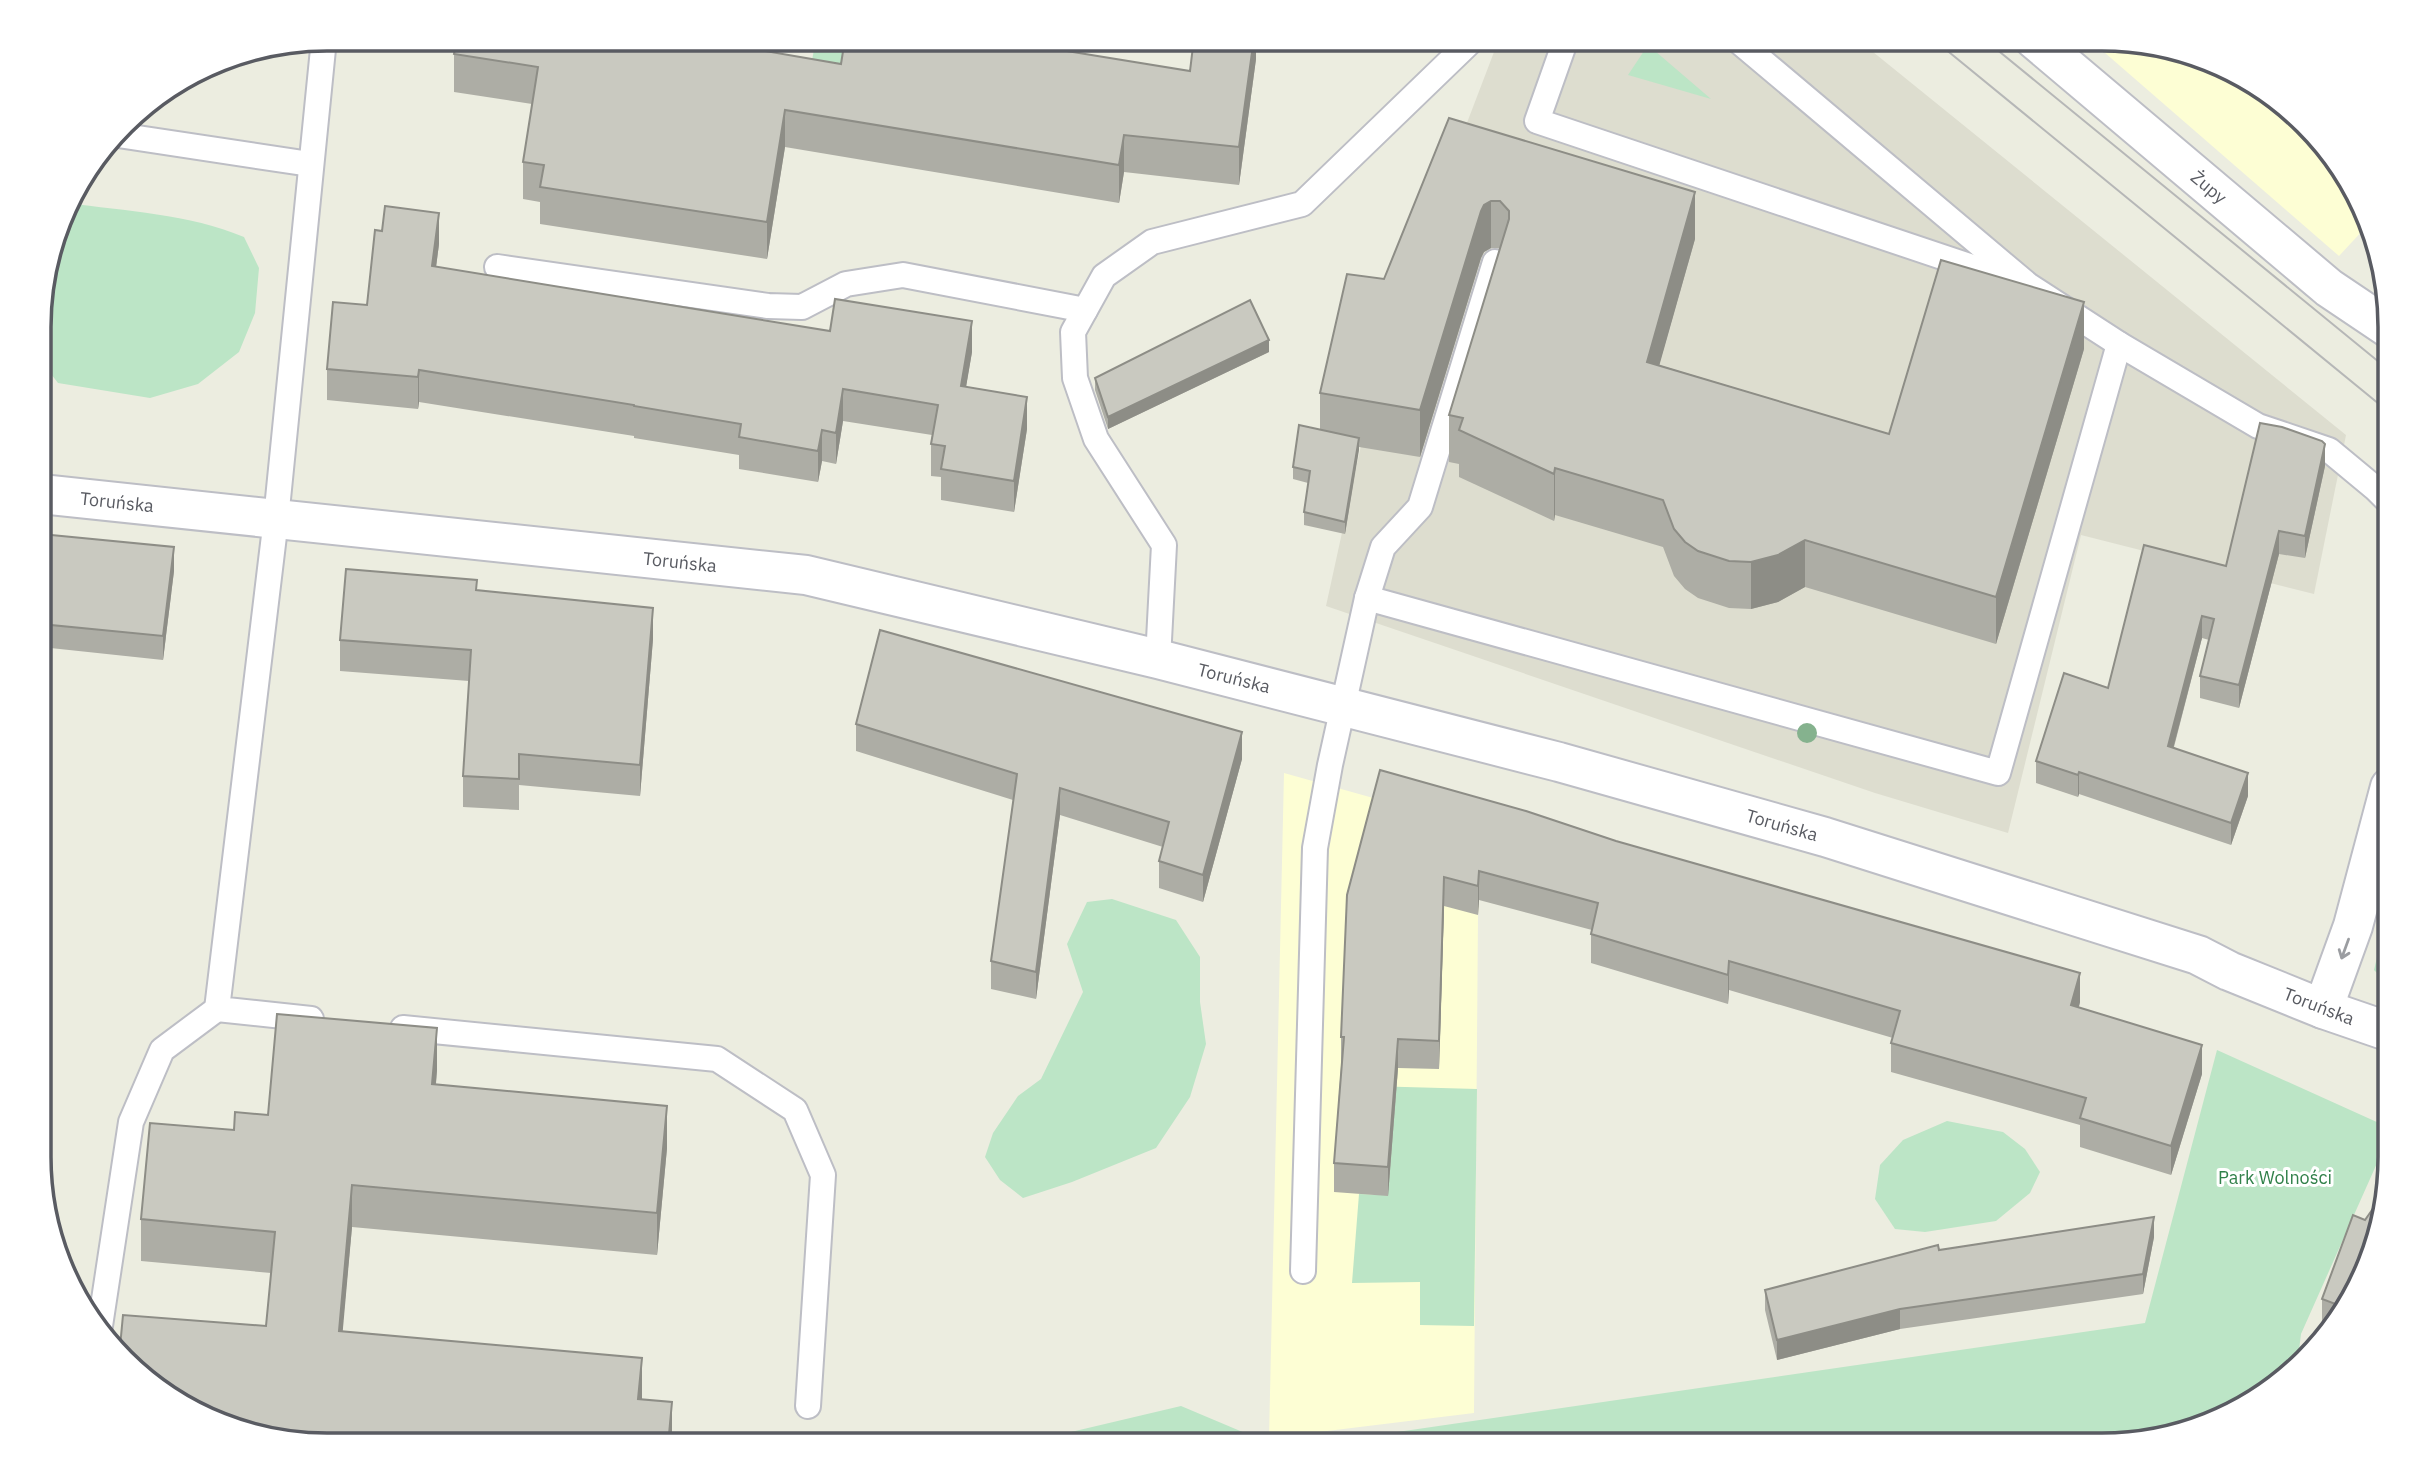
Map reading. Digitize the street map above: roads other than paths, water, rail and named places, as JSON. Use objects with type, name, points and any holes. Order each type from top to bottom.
[{"type":"street","name":"Żupy","points":[[2049,51],[2329,288],[2378,321]]},
{"type":"street","name":"Toruńska","points":[[51,495],[806,575],[1344,705],[1559,762],[1838,841],[2198,955],[2229,971],[2323,1009],[2378,1024]]},
{"type":"street","points":[[2323,1009],[2353,926],[2378,832]]},
{"type":"lane","points":[[217,1009],[276,519],[323,51]]},
{"type":"lane","points":[[1158,659],[1164,545],[1096,439],[1075,378],[1073,332],[1104,276],[1152,242],[1302,204],[1460,51]]},
{"type":"lane","points":[[1561,51],[1537,121],[2028,285]]},
{"type":"lane","points":[[1751,51],[2028,285],[2119,344],[2258,426],[2329,450],[2378,491]]},
{"type":"lane","points":[[128,136],[310,164]]},
{"type":"lane","points":[[1303,1271],[1315,848],[1330,765],[1367,598],[1383,547],[1420,507],[1495,262]]},
{"type":"lane","points":[[497,267],[768,306],[802,307],[846,284],[902,275],[1086,310]]},
{"type":"lane","points":[[1367,598],[1998,773],[2119,344]]},
{"type":"lane","points":[[101,1316],[131,1122],[162,1050],[217,1009],[328,1020]]},
{"type":"lane","points":[[384,1026],[717,1059],[795,1110],[823,1175],[808,1405]]},
{"type":"tram line","points":[[1948,51],[2378,403]]},
{"type":"tram line","points":[[1999,51],[2378,361]]},
{"type":"park label","name":"Park Wolności","points":[[2275,1177]]}]
